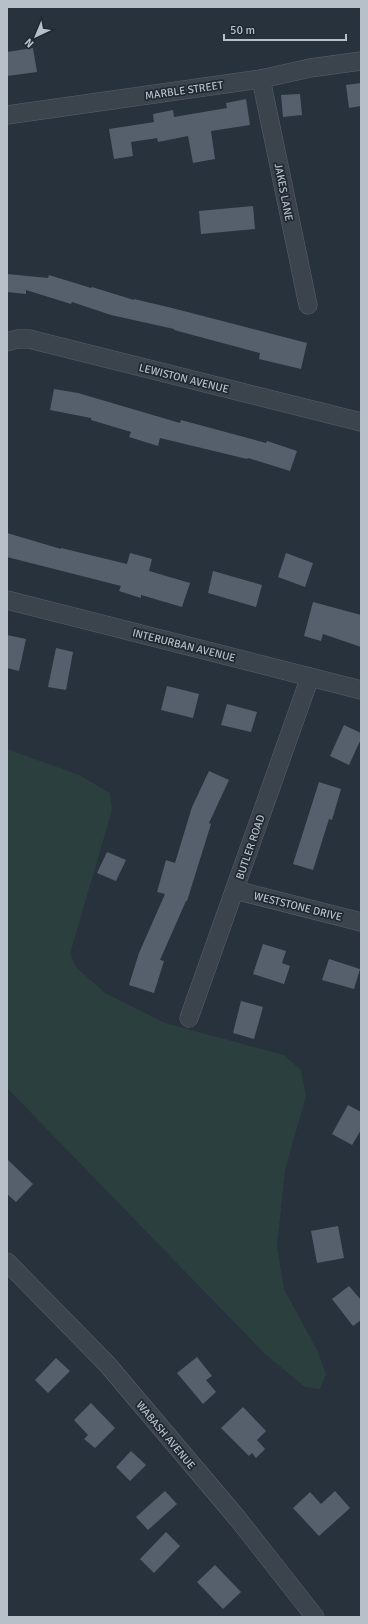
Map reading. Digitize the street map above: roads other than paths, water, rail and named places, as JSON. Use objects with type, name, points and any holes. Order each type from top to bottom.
[{"type":"street","name":"MARBLE STREET","points":[[7,115],[261,79],[310,68],[361,61]]},
{"type":"street","name":"JAKES LANE","points":[[261,79],[308,305]]},
{"type":"street","name":"LEWISTON AVENUE","points":[[7,342],[17,339],[29,339],[361,422]]},
{"type":"street","name":"INTERURBAN AVENUE","points":[[7,600],[361,690]]},
{"type":"street","name":"BUTLER ROAD","points":[[189,1018],[310,677]]},
{"type":"street","name":"WESTSTONE DRIVE","points":[[235,890],[361,922]]},
{"type":"street","name":"WABASH AVENUE","points":[[7,1262],[107,1364],[238,1519],[315,1617]]}]
